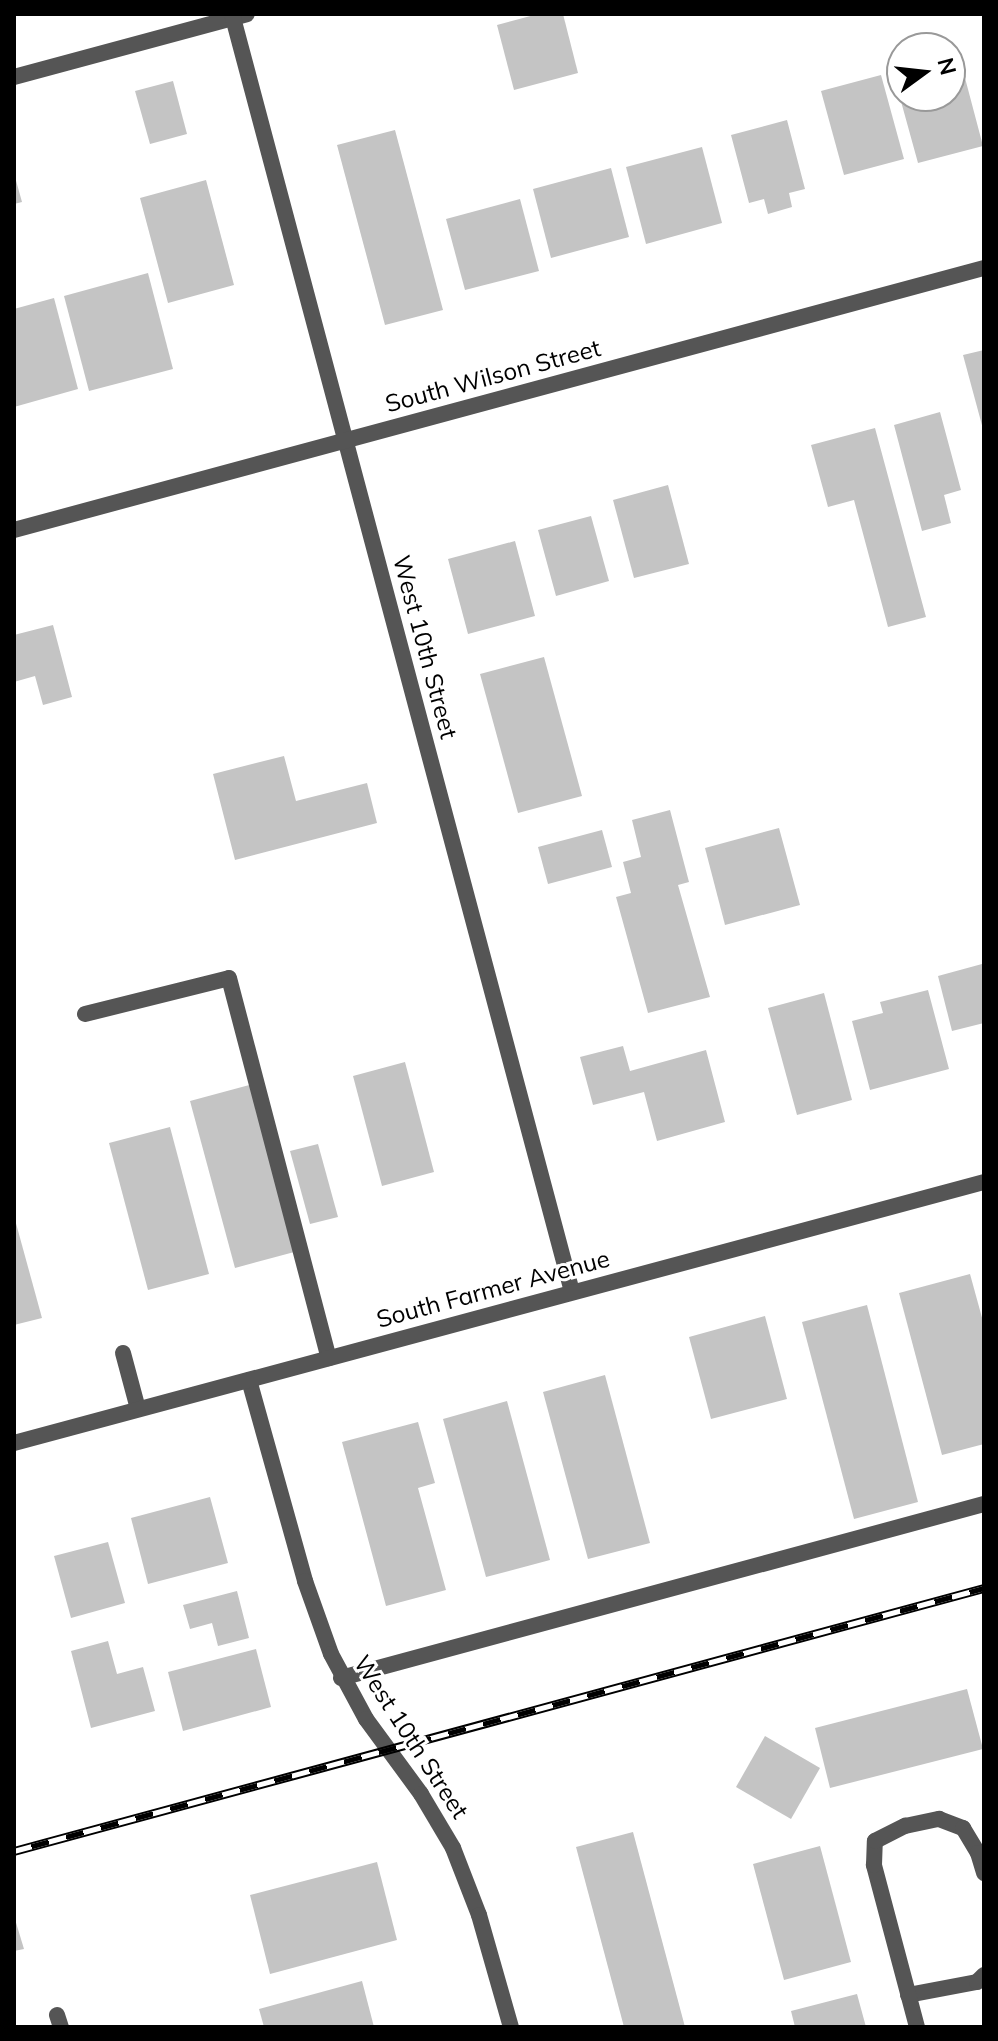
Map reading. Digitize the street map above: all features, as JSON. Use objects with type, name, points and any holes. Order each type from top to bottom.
[{"type":"street","points":[[14,77],[237,15]]},
{"type":"street","name":"West 10th Street","points":[[237,15],[345,440],[572,1292]]},
{"type":"street","name":"South Wilson Street","points":[[14,530],[984,268]]},
{"type":"street","points":[[85,1014],[229,978],[329,1358]]},
{"type":"street","name":"South Farmer Avenue","points":[[14,1443],[984,1182]]},
{"type":"street","points":[[123,1353],[138,1409]]},
{"type":"street","name":"West 10th Street","points":[[249,1380],[305,1581],[341,1678],[366,1719],[421,1794],[453,1848],[479,1915],[511,2027]]},
{"type":"street","points":[[341,1678],[984,1504]]},
{"type":"street","points":[[917,2027],[874,1865],[875,1841],[905,1826],[939,1819],[963,1828],[978,1853],[984,1873]]},
{"type":"street","points":[[908,1995],[977,1982],[984,1975]]},
{"type":"building","points":[[538,14],[563,14],[578,73],[514,90],[497,25]]},
{"type":"building","points":[[881,75],[886,93],[886,112],[891,112],[904,159],[844,175],[821,91]]},
{"type":"building","points":[[173,81],[187,134],[150,144],[135,91]]},
{"type":"building","points":[[966,82],[983,146],[918,163],[904,112],[966,112]]},
{"type":"building","points":[[787,120],[805,189],[789,193],[792,207],[768,214],[764,199],[749,203],[731,135]]},
{"type":"building","points":[[395,130],[443,310],[385,325],[337,145]]},
{"type":"building","points":[[702,147],[722,223],[646,244],[626,167]]},
{"type":"building","points":[[611,168],[629,237],[551,258],[533,189]]},
{"type":"building","points":[[14,178],[22,202],[14,204]]},
{"type":"building","points":[[206,180],[234,285],[168,303],[140,198]]},
{"type":"building","points":[[520,199],[539,271],[465,290],[446,219]]},
{"type":"building","points":[[148,273],[173,369],[89,391],[64,296]]},
{"type":"building","points":[[54,298],[78,389],[14,407],[14,309]]},
{"type":"building","points":[[984,350],[984,429],[983,429],[963,355]]},
{"type":"building","points":[[940,412],[961,490],[944,495],[951,523],[922,531],[894,425]]},
{"type":"building","points":[[875,428],[926,617],[888,627],[854,500],[828,507],[811,445]]},
{"type":"building","points":[[668,485],[689,564],[634,578],[613,500]]},
{"type":"building","points":[[591,516],[609,581],[556,596],[538,530]]},
{"type":"building","points":[[515,541],[535,616],[468,634],[448,559]]},
{"type":"building","points":[[53,625],[72,697],[43,705],[35,676],[14,682],[14,635]]},
{"type":"building","points":[[544,657],[582,796],[518,813],[480,674]]},
{"type":"building","points":[[284,756],[296,801],[367,783],[377,823],[235,860],[213,774]]},
{"type":"building","points":[[670,810],[689,882],[678,885],[710,997],[648,1013],[616,897],[631,893],[623,862],[641,857],[632,820]]},
{"type":"building","points":[[779,828],[800,905],[725,925],[705,848]]},
{"type":"building","points":[[602,830],[612,867],[548,884],[538,847]]},
{"type":"building","points":[[982,964],[984,1023],[952,1031],[938,976]]},
{"type":"building","points":[[928,990],[949,1069],[870,1090],[852,1021],[883,1013],[880,1002]]},
{"type":"building","points":[[824,993],[852,1100],[797,1115],[768,1008]]},
{"type":"building","points":[[623,1046],[630,1071],[706,1050],[725,1122],[657,1141],[644,1092],[593,1105],[580,1057]]},
{"type":"building","points":[[405,1062],[434,1172],[382,1186],[353,1076]]},
{"type":"building","points":[[253,1084],[298,1251],[235,1268],[190,1101]]},
{"type":"building","points":[[170,1127],[209,1274],[148,1290],[109,1143]]},
{"type":"building","points":[[318,1144],[338,1217],[310,1224],[290,1151]]},
{"type":"building","points":[[14,1216],[42,1318],[14,1325]]},
{"type":"building","points":[[970,1274],[984,1325],[984,1444],[942,1455],[899,1293]]},
{"type":"building","points":[[867,1305],[918,1502],[854,1519],[802,1322]]},
{"type":"building","points":[[765,1316],[787,1399],[711,1419],[689,1337]]},
{"type":"building","points":[[605,1375],[650,1543],[588,1559],[543,1392]]},
{"type":"building","points":[[507,1401],[550,1560],[486,1577],[443,1419]]},
{"type":"building","points":[[418,1422],[435,1483],[418,1488],[446,1590],[386,1606],[342,1442]]},
{"type":"building","points":[[210,1497],[228,1563],[148,1584],[131,1518]]},
{"type":"building","points":[[108,1542],[125,1603],[71,1618],[54,1556]]},
{"type":"building","points":[[237,1591],[249,1638],[218,1646],[212,1623],[190,1629],[183,1605]]},
{"type":"building","points":[[108,1641],[117,1674],[143,1667],[155,1711],[91,1728],[71,1651]]},
{"type":"building","points":[[256,1649],[271,1707],[183,1731],[168,1672]]},
{"type":"building","points":[[967,1689],[983,1749],[830,1788],[815,1728]]},
{"type":"building","points":[[765,1736],[820,1768],[791,1819],[736,1787]]},
{"type":"building","points":[[633,1832],[685,2027],[624,2027],[576,1847]]},
{"type":"building","points":[[820,1846],[851,1962],[784,1980],[753,1864]]},
{"type":"building","points":[[377,1862],[397,1940],[270,1974],[250,1895]]},
{"type":"building","points":[[14,1916],[24,1949],[14,1951]]},
{"type":"building","points":[[362,1981],[374,2027],[264,2027],[259,2009]]},
{"type":"building","points":[[857,1994],[866,2027],[795,2027],[791,2011]]},
{"type":"railway","points":[[14,1851],[984,1588]]}]
